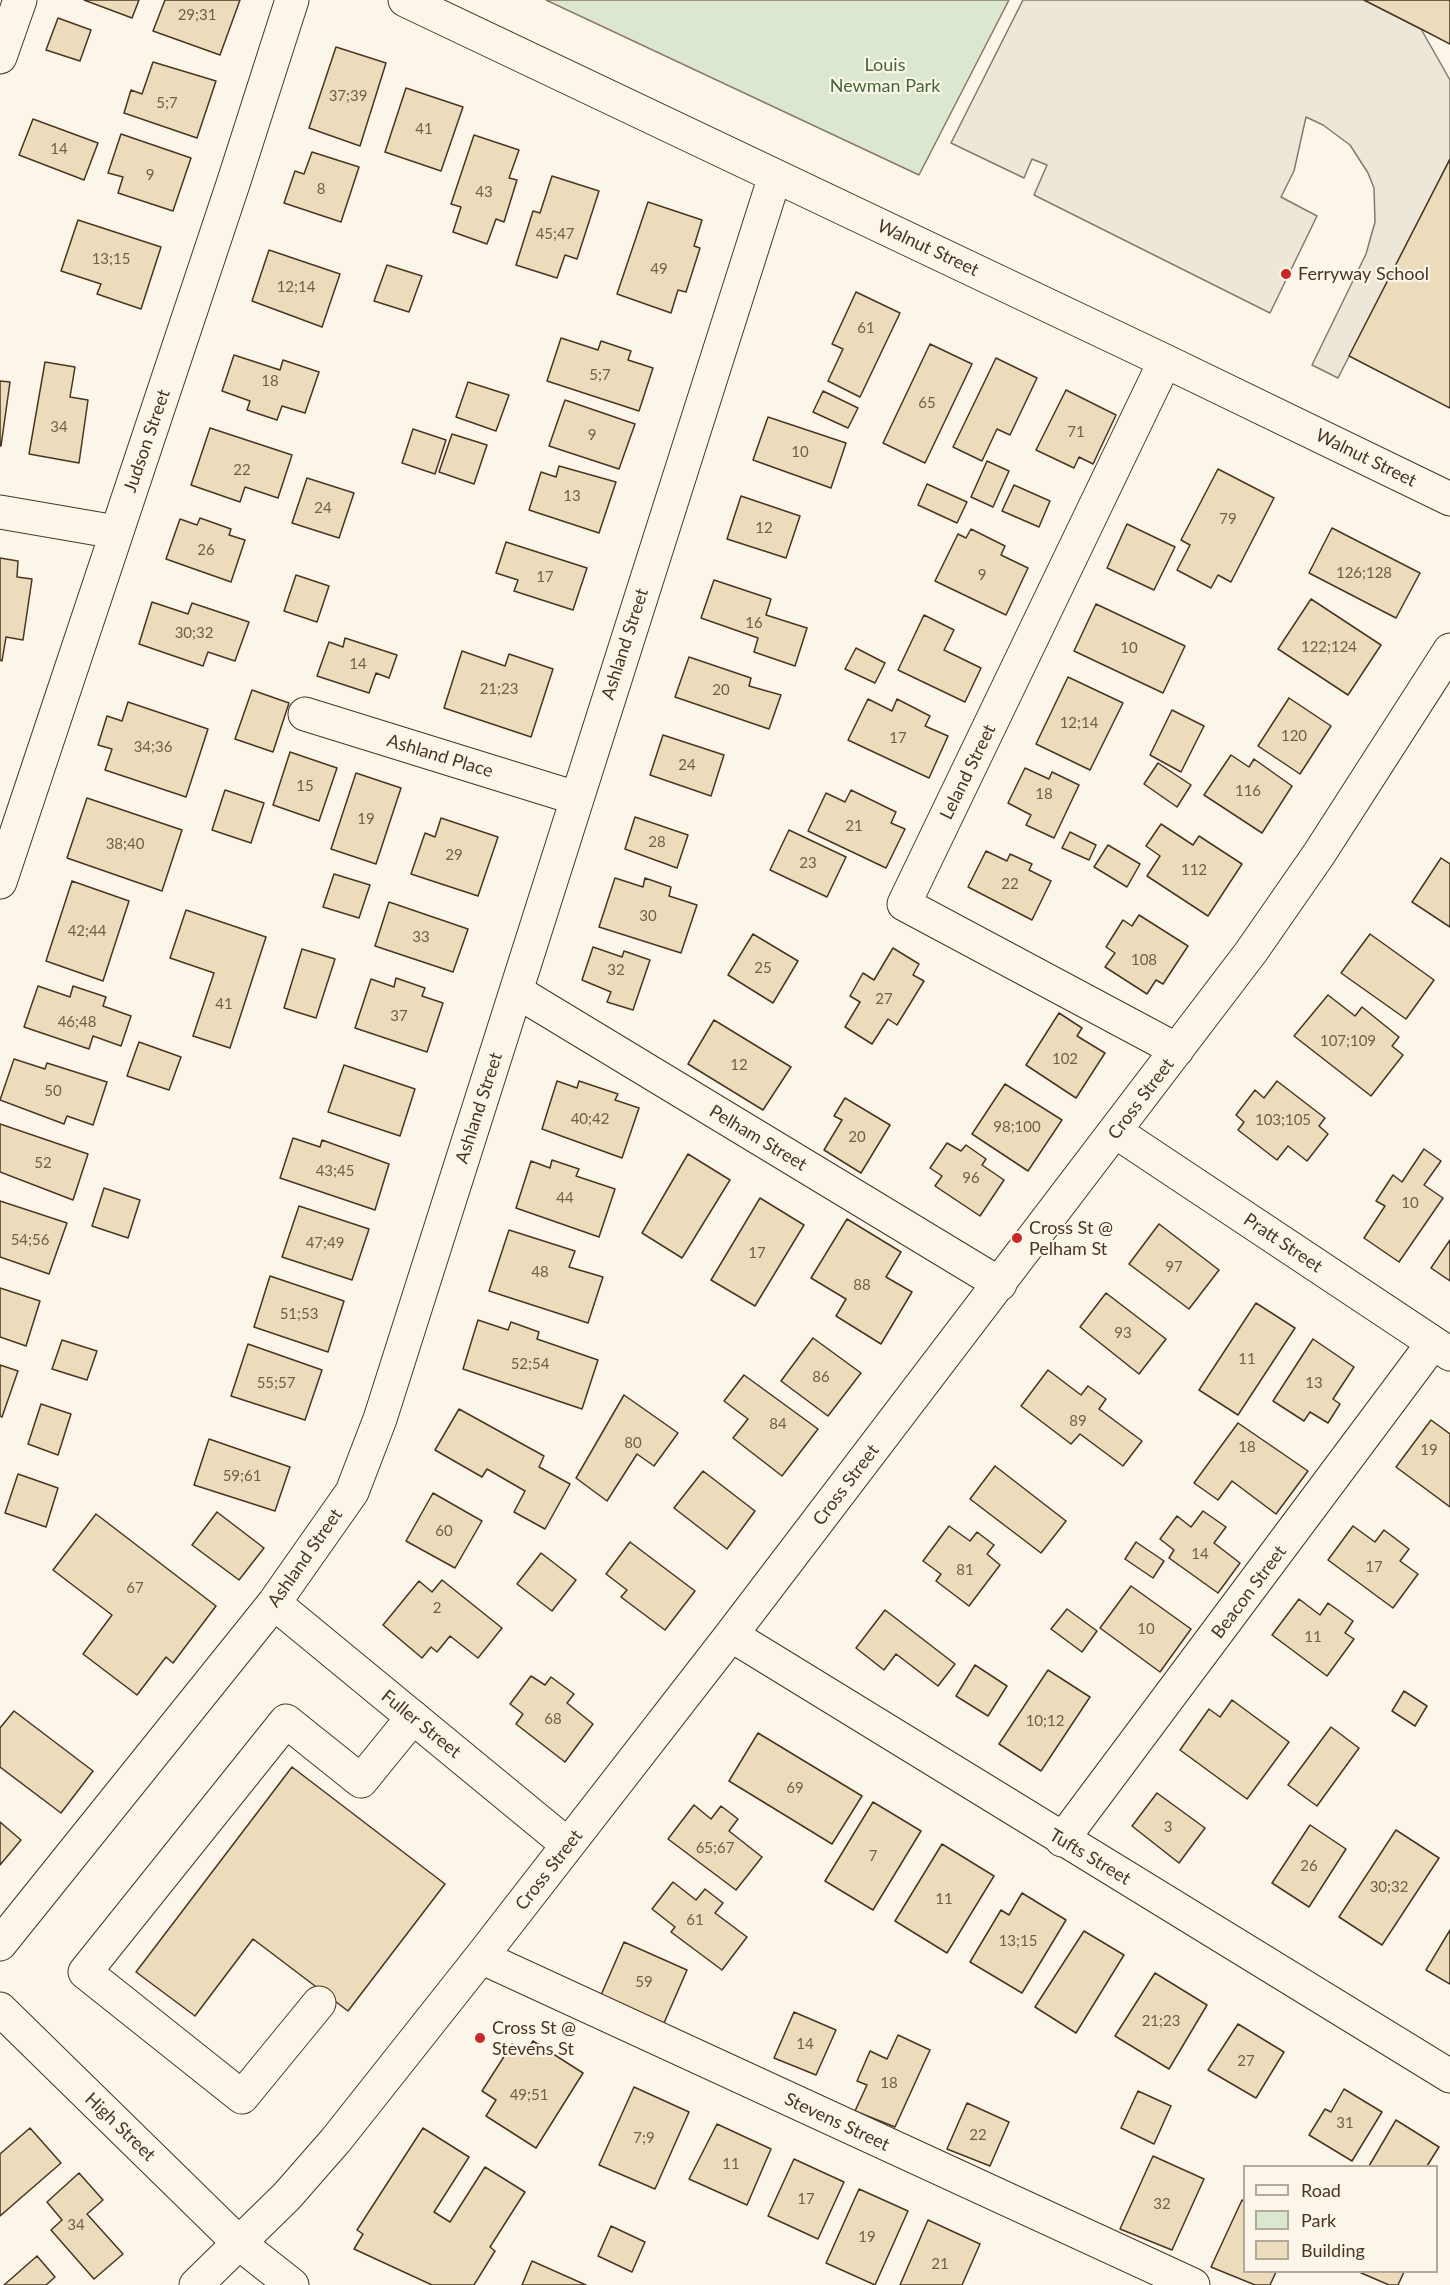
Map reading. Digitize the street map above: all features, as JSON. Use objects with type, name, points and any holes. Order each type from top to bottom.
[{"type":"street","points":[[0,57],[20,0]]},
{"type":"street","name":"Judson Street","points":[[1,875],[234,181],[292,0]]},
{"type":"street","name":"Walnut Street","points":[[405,0],[1450,499]]},
{"type":"street","name":"Ashland Street","points":[[0,1944],[274,1603],[352,1492],[380,1419],[775,176]]},
{"type":"street","name":"Leland Street","points":[[1165,361],[904,904],[1177,1050]]},
{"type":"street","points":[[0,512],[116,532]]},
{"type":"street","name":"Cross Street","points":[[196,2285],[287,2196],[336,2140],[568,1845],[1000,1284],[1285,905],[1450,650]]},
{"type":"street","name":"Ashland Place","points":[[305,714],[576,798]]},
{"type":"street","name":"Pelham Street","points":[[516,991],[1000,1284]]},
{"type":"street","name":"Pratt Street","points":[[1116,1132],[1442,1348]]},
{"type":"street","name":"Beacon Street","points":[[1062,1840],[1442,1348]]},
{"type":"street","name":"Fuller Street","points":[[274,1603],[568,1845]]},
{"type":"street","name":"Tufts Street","points":[[730,1635],[1450,2076]]},
{"type":"street","points":[[319,2003],[242,2097],[85,1972],[286,1721],[361,1781],[413,1717]]},
{"type":"street","name":"Stevens Street","points":[[481,1957],[1193,2285]]},
{"type":"street","name":"High Street","points":[[0,2009],[240,2244],[292,2285]]},
{"type":"green space","name":"Louis Newman Park","points":[[546,0],[1009,0],[919,175]]},
{"type":"shaded area","name":"Ferryway School","points":[[1023,0],[1364,0],[1421,29],[1450,80],[1450,159],[1338,378],[1312,365],[1366,254],[1375,222],[1374,188],[1368,173],[1350,145],[1323,125],[1306,117],[1294,171],[1281,197],[1317,216],[1270,313],[1034,195],[1047,165],[1032,159],[1024,178],[951,143]]},
{"type":"building","points":[[84,0],[139,0],[132,18]]},
{"type":"building","points":[[165,0],[240,0],[220,55],[153,31]]},
{"type":"building","points":[[1364,0],[1450,0],[1450,44],[1421,29]]},
{"type":"building","points":[[58,18],[91,30],[80,61],[46,50]]},
{"type":"building","points":[[336,47],[386,63],[360,146],[309,128]]},
{"type":"building","points":[[153,62],[216,81],[197,138],[124,113],[131,90],[142,94]]},
{"type":"building","points":[[406,88],[463,107],[441,171],[385,152]]},
{"type":"building","points":[[33,119],[98,143],[84,180],[19,155]]},
{"type":"building","points":[[121,134],[191,158],[173,211],[118,193],[123,177],[108,173]]},
{"type":"building","points":[[474,135],[519,150],[509,178],[517,180],[504,222],[496,219],[487,244],[453,232],[461,207],[451,204]]},
{"type":"building","points":[[312,152],[359,167],[341,222],[284,203],[295,171],[304,174]]},
{"type":"building","points":[[1450,159],[1450,408],[1349,356]]},
{"type":"building","points":[[552,176],[599,191],[577,259],[565,255],[557,278],[516,265],[533,211],[540,213]]},
{"type":"building","points":[[648,202],[702,220],[694,246],[700,248],[686,292],[678,290],[671,313],[617,294]]},
{"type":"building","points":[[78,220],[161,247],[141,309],[97,294],[101,284],[61,271]]},
{"type":"building","points":[[269,250],[340,274],[322,327],[252,301]]},
{"type":"building","points":[[387,265],[422,276],[409,312],[374,301]]},
{"type":"building","points":[[856,292],[900,313],[860,397],[828,381],[843,349],[832,344]]},
{"type":"building","points":[[561,338],[598,350],[601,341],[631,351],[628,360],[653,368],[639,411],[547,381]]},
{"type":"building","points":[[930,344],[972,364],[925,463],[883,443]]},
{"type":"building","points":[[234,355],[280,370],[283,360],[319,372],[305,413],[282,406],[277,420],[247,410],[250,401],[222,391]]},
{"type":"building","points":[[996,358],[1037,378],[1010,435],[997,429],[982,461],[953,447]]},
{"type":"building","points":[[45,362],[75,367],[70,397],[88,400],[79,463],[29,454]]},
{"type":"building","points":[[0,381],[10,382],[1,446],[0,446]]},
{"type":"building","points":[[468,382],[509,395],[496,431],[456,417]]},
{"type":"building","points":[[1066,390],[1116,415],[1093,464],[1079,457],[1074,468],[1036,450]]},
{"type":"building","points":[[823,391],[858,408],[848,428],[813,412]]},
{"type":"building","points":[[565,400],[635,424],[619,469],[549,446]]},
{"type":"building","points":[[768,417],[846,443],[831,488],[753,460]]},
{"type":"building","points":[[210,428],[292,455],[278,498],[245,487],[240,502],[191,485]]},
{"type":"building","points":[[413,429],[446,440],[435,474],[402,463]]},
{"type":"building","points":[[452,434],[487,445],[474,484],[439,472]]},
{"type":"building","points":[[987,461],[1009,471],[993,507],[971,497]]},
{"type":"building","points":[[559,466],[616,482],[599,533],[529,510],[541,472],[556,477]]},
{"type":"building","points":[[1218,469],[1274,498],[1231,582],[1218,575],[1211,588],[1177,570],[1190,545],[1181,540]]},
{"type":"building","points":[[307,478],[354,493],[339,538],[292,523]]},
{"type":"building","points":[[927,484],[967,502],[957,523],[918,505]]},
{"type":"building","points":[[1014,485],[1050,501],[1039,527],[1002,511]]},
{"type":"building","points":[[741,496],[800,516],[786,558],[727,539]]},
{"type":"building","points":[[200,518],[231,529],[229,535],[245,540],[231,582],[166,559],[180,519],[197,525]]},
{"type":"building","points":[[1127,524],[1175,547],[1154,590],[1107,568]]},
{"type":"building","points":[[1332,528],[1420,573],[1396,618],[1309,573]]},
{"type":"building","points":[[971,529],[1005,546],[1001,555],[1028,568],[1006,615],[935,581],[958,534],[966,538]]},
{"type":"building","points":[[506,542],[587,568],[573,610],[514,591],[518,580],[496,573]]},
{"type":"building","points":[[0,558],[18,561],[17,577],[32,579],[23,640],[6,637],[2,661],[0,660]]},
{"type":"building","points":[[296,575],[329,586],[317,622],[284,611]]},
{"type":"building","points":[[714,580],[771,599],[766,615],[807,628],[795,666],[754,652],[758,638],[701,618]]},
{"type":"building","points":[[1311,599],[1381,645],[1348,695],[1278,649]]},
{"type":"building","points":[[152,602],[188,614],[192,603],[249,622],[235,661],[208,652],[203,666],[139,644]]},
{"type":"building","points":[[1096,604],[1185,646],[1163,693],[1074,651]]},
{"type":"building","points":[[924,615],[954,630],[944,650],[981,668],[965,702],[898,670]]},
{"type":"building","points":[[345,638],[397,655],[389,678],[376,673],[369,693],[317,676],[329,642],[343,647]]},
{"type":"building","points":[[856,648],[885,663],[875,683],[845,669]]},
{"type":"building","points":[[462,651],[505,666],[509,654],[553,669],[531,737],[444,708]]},
{"type":"building","points":[[689,657],[751,678],[749,686],[781,695],[769,729],[675,697]]},
{"type":"building","points":[[1068,677],[1123,703],[1090,770],[1036,744]]},
{"type":"building","points":[[252,690],[289,703],[273,752],[235,739]]},
{"type":"building","points":[[1289,698],[1331,726],[1300,774],[1258,746]]},
{"type":"building","points":[[868,699],[892,711],[897,699],[930,716],[925,726],[948,736],[929,778],[848,740]]},
{"type":"building","points":[[128,702],[208,729],[186,797],[105,770],[112,749],[98,745],[107,716],[122,721]]},
{"type":"building","points":[[1172,710],[1204,726],[1181,772],[1150,755]]},
{"type":"building","points":[[663,735],[724,755],[711,796],[650,775]]},
{"type":"building","points":[[290,752],[337,768],[319,821],[273,805]]},
{"type":"building","points":[[1231,755],[1249,767],[1254,759],[1292,786],[1262,833],[1204,795]]},
{"type":"building","points":[[1158,763],[1191,785],[1177,807],[1144,784]]},
{"type":"building","points":[[1025,768],[1049,779],[1052,772],[1079,785],[1054,838],[1026,825],[1031,815],[1008,803]]},
{"type":"building","points":[[356,773],[401,788],[376,864],[331,849]]},
{"type":"building","points":[[225,790],[264,803],[251,843],[212,830]]},
{"type":"building","points":[[851,790],[896,812],[891,823],[905,829],[886,868],[808,831],[826,793],[845,802]]},
{"type":"building","points":[[87,798],[182,830],[162,891],[67,858]]},
{"type":"building","points":[[635,817],[688,835],[677,868],[625,849]]},
{"type":"building","points":[[441,818],[498,837],[478,896],[411,874],[425,833],[435,837]]},
{"type":"building","points":[[1161,824],[1193,845],[1199,836],[1242,864],[1208,916],[1147,876],[1160,856],[1146,846]]},
{"type":"building","points":[[789,830],[846,857],[827,897],[770,870]]},
{"type":"building","points":[[1070,832],[1096,845],[1089,860],[1062,848]]},
{"type":"building","points":[[1108,845],[1140,864],[1127,887],[1094,867]]},
{"type":"building","points":[[986,851],[1007,861],[1010,854],[1032,864],[1029,870],[1051,881],[1032,920],[968,887]]},
{"type":"building","points":[[1441,858],[1450,864],[1450,927],[1412,902]]},
{"type":"building","points":[[334,874],[370,885],[359,918],[323,907]]},
{"type":"building","points":[[615,878],[643,887],[645,878],[671,887],[669,896],[697,905],[681,953],[599,927]]},
{"type":"building","points":[[72,881],[129,901],[103,981],[46,961]]},
{"type":"building","points":[[389,902],[468,929],[453,972],[375,946]]},
{"type":"building","points":[[186,910],[266,937],[230,1048],[193,1036],[214,973],[170,958]]},
{"type":"building","points":[[1139,915],[1188,946],[1163,984],[1156,980],[1147,994],[1105,967],[1115,953],[1106,947],[1123,920],[1132,926]]},
{"type":"building","points":[[753,934],[798,961],[773,1003],[728,975]]},
{"type":"building","points":[[1370,934],[1434,980],[1406,1019],[1341,973]]},
{"type":"building","points":[[593,947],[622,957],[624,951],[650,960],[633,1010],[607,1002],[611,992],[582,980]]},
{"type":"building","points":[[893,948],[919,964],[913,975],[924,981],[897,1025],[888,1019],[872,1044],[845,1027],[860,1002],[850,996],[863,973],[874,980]]},
{"type":"building","points":[[302,949],[335,959],[316,1018],[284,1008]]},
{"type":"building","points":[[396,978],[425,988],[422,996],[443,1003],[427,1052],[355,1028],[371,979],[394,987]]},
{"type":"building","points":[[38,986],[70,997],[73,986],[106,997],[103,1006],[131,1016],[121,1046],[93,1036],[89,1049],[24,1027]]},
{"type":"building","points":[[1328,995],[1355,1016],[1362,1007],[1399,1037],[1392,1046],[1403,1055],[1371,1096],[1294,1036]]},
{"type":"building","points":[[1059,1013],[1082,1028],[1077,1036],[1105,1053],[1076,1098],[1026,1065]]},
{"type":"building","points":[[714,1020],[791,1067],[763,1110],[688,1064]]},
{"type":"building","points":[[139,1042],[181,1057],[169,1090],[127,1076]]},
{"type":"building","points":[[14,1059],[45,1069],[47,1063],[107,1082],[93,1125],[67,1116],[64,1124],[0,1100]]},
{"type":"building","points":[[344,1065],[415,1089],[400,1136],[328,1112]]},
{"type":"building","points":[[557,1081],[577,1088],[579,1081],[618,1094],[615,1100],[639,1108],[622,1158],[542,1129]]},
{"type":"building","points":[[1277,1081],[1325,1118],[1319,1126],[1328,1134],[1307,1161],[1288,1146],[1277,1160],[1238,1130],[1244,1122],[1236,1115],[1255,1090],[1264,1098]]},
{"type":"building","points":[[1005,1084],[1062,1120],[1028,1171],[972,1134]]},
{"type":"building","points":[[845,1098],[890,1125],[861,1173],[824,1150],[842,1120],[834,1116]]},
{"type":"building","points":[[0,1124],[88,1154],[73,1200],[0,1172]]},
{"type":"building","points":[[293,1138],[320,1147],[322,1140],[389,1164],[375,1210],[280,1178]]},
{"type":"building","points":[[947,1143],[961,1151],[966,1145],[986,1159],[982,1165],[1004,1180],[980,1216],[935,1186],[942,1176],[930,1168]]},
{"type":"building","points":[[1424,1149],[1441,1161],[1424,1185],[1443,1198],[1399,1262],[1364,1238],[1385,1206],[1376,1201],[1393,1175],[1402,1182]]},
{"type":"building","points":[[688,1154],[730,1180],[682,1258],[642,1233]]},
{"type":"building","points":[[552,1160],[579,1169],[576,1176],[615,1189],[599,1237],[516,1208],[531,1161],[550,1168]]},
{"type":"building","points":[[104,1188],[140,1200],[128,1238],[92,1226]]},
{"type":"building","points":[[760,1198],[804,1225],[755,1306],[711,1280]]},
{"type":"building","points":[[0,1201],[67,1223],[49,1274],[0,1257]]},
{"type":"building","points":[[299,1206],[369,1229],[352,1280],[282,1257]]},
{"type":"building","points":[[847,1219],[901,1252],[886,1277],[912,1292],[881,1344],[836,1316],[846,1299],[811,1278]]},
{"type":"building","points":[[1159,1224],[1219,1270],[1189,1309],[1129,1264]]},
{"type":"building","points":[[509,1230],[575,1251],[569,1267],[603,1277],[588,1323],[489,1291]]},
{"type":"building","points":[[1450,1240],[1450,1281],[1431,1268]]},
{"type":"building","points":[[270,1276],[344,1301],[328,1352],[254,1327]]},
{"type":"building","points":[[0,1288],[40,1301],[26,1346],[0,1337]]},
{"type":"building","points":[[1106,1293],[1166,1339],[1139,1374],[1080,1327]]},
{"type":"building","points":[[1256,1303],[1295,1328],[1238,1415],[1199,1390]]},
{"type":"building","points":[[478,1320],[508,1330],[511,1322],[539,1332],[537,1339],[598,1360],[582,1409],[463,1369]]},
{"type":"building","points":[[813,1338],[861,1373],[828,1416],[781,1381]]},
{"type":"building","points":[[1313,1339],[1354,1367],[1333,1399],[1340,1404],[1328,1423],[1310,1412],[1304,1421],[1273,1401]]},
{"type":"building","points":[[62,1340],[97,1351],[87,1380],[52,1369]]},
{"type":"building","points":[[248,1344],[322,1370],[305,1420],[231,1396]]},
{"type":"building","points":[[0,1365],[18,1371],[2,1417],[0,1416]]},
{"type":"building","points":[[1048,1370],[1081,1395],[1088,1386],[1106,1399],[1099,1409],[1142,1441],[1123,1466],[1080,1434],[1071,1444],[1021,1406]]},
{"type":"building","points":[[744,1375],[818,1429],[782,1476],[733,1438],[748,1419],[724,1401]]},
{"type":"building","points":[[624,1395],[678,1433],[654,1466],[637,1454],[607,1501],[576,1478]]},
{"type":"building","points":[[41,1404],[71,1414],[58,1455],[28,1444]]},
{"type":"building","points":[[459,1409],[544,1456],[539,1467],[570,1484],[545,1529],[514,1512],[525,1491],[487,1469],[482,1477],[435,1450]]},
{"type":"building","points":[[1431,1420],[1450,1434],[1450,1507],[1396,1467]]},
{"type":"building","points":[[1238,1423],[1308,1471],[1276,1514],[1232,1481],[1218,1500],[1194,1483]]},
{"type":"building","points":[[209,1439],[290,1467],[275,1511],[194,1485]]},
{"type":"building","points":[[995,1466],[1066,1521],[1041,1553],[970,1499]]},
{"type":"building","points":[[703,1471],[755,1511],[727,1549],[674,1508]]},
{"type":"building","points":[[18,1474],[58,1488],[46,1527],[5,1513]]},
{"type":"building","points":[[433,1493],[482,1521],[455,1568],[406,1541]]},
{"type":"building","points":[[1203,1511],[1226,1527],[1214,1543],[1240,1563],[1218,1593],[1169,1558],[1174,1550],[1160,1539],[1177,1516],[1191,1527]]},
{"type":"building","points":[[217,1512],[264,1548],[239,1580],[192,1545]]},
{"type":"building","points":[[96,1514],[216,1606],[173,1663],[166,1657],[137,1695],[83,1654],[112,1615],[53,1570]]},
{"type":"building","points":[[949,1526],[970,1541],[977,1532],[994,1545],[987,1554],[1000,1565],[969,1606],[936,1581],[941,1574],[923,1561]]},
{"type":"building","points":[[1353,1526],[1375,1542],[1384,1530],[1409,1549],[1400,1561],[1418,1574],[1393,1608],[1328,1560]]},
{"type":"building","points":[[630,1542],[695,1591],[665,1630],[621,1597],[627,1590],[606,1574]]},
{"type":"building","points":[[1136,1542],[1164,1561],[1153,1578],[1125,1559]]},
{"type":"building","points":[[541,1553],[576,1580],[552,1611],[517,1584]]},
{"type":"building","points":[[442,1580],[502,1628],[478,1658],[450,1636],[437,1652],[431,1647],[422,1658],[383,1625],[419,1581],[432,1592]]},
{"type":"building","points":[[1131,1586],[1191,1629],[1160,1672],[1100,1628]]},
{"type":"building","points":[[1299,1599],[1320,1615],[1328,1603],[1353,1621],[1345,1633],[1354,1639],[1327,1676],[1272,1635]]},
{"type":"building","points":[[1067,1609],[1097,1631],[1082,1652],[1051,1629]]},
{"type":"building","points":[[885,1610],[955,1664],[938,1686],[896,1654],[884,1670],[856,1648]]},
{"type":"building","points":[[975,1665],[1007,1686],[988,1716],[956,1696]]},
{"type":"building","points":[[1048,1670],[1090,1697],[1041,1771],[999,1744]]},
{"type":"building","points":[[531,1676],[545,1685],[551,1677],[574,1694],[567,1703],[593,1724],[565,1762],[516,1724],[523,1714],[510,1704]]},
{"type":"building","points":[[1404,1691],[1427,1706],[1415,1726],[1392,1711]]},
{"type":"building","points":[[1232,1700],[1289,1742],[1247,1799],[1180,1750],[1209,1709],[1220,1717]]},
{"type":"building","points":[[14,1711],[93,1771],[61,1813],[0,1767],[0,1728]]},
{"type":"building","points":[[1331,1727],[1359,1748],[1317,1806],[1288,1785]]},
{"type":"building","points":[[758,1733],[862,1796],[832,1844],[729,1781]]},
{"type":"building","points":[[292,1767],[445,1884],[348,2011],[253,1939],[195,2016],[136,1972]]},
{"type":"building","points":[[1157,1793],[1205,1828],[1179,1863],[1132,1826]]},
{"type":"building","points":[[873,1802],[921,1831],[873,1910],[825,1881]]},
{"type":"building","points":[[694,1805],[711,1819],[721,1806],[738,1819],[729,1831],[762,1857],[736,1890],[668,1839]]},
{"type":"building","points":[[0,1822],[21,1840],[0,1865]]},
{"type":"building","points":[[1310,1825],[1346,1849],[1309,1907],[1272,1883]]},
{"type":"building","points":[[1396,1830],[1439,1858],[1382,1945],[1339,1917]]},
{"type":"building","points":[[942,1844],[994,1876],[947,1953],[895,1921]]},
{"type":"building","points":[[673,1882],[696,1900],[705,1889],[723,1903],[715,1913],[747,1937],[722,1970],[671,1932],[675,1927],[652,1909]]},
{"type":"building","points":[[1022,1893],[1066,1920],[1022,1993],[970,1962],[1001,1910],[1009,1915]]},
{"type":"building","points":[[1450,1930],[1450,1984],[1426,1970]]},
{"type":"building","points":[[1084,1931],[1124,1955],[1076,2033],[1035,2007]]},
{"type":"building","points":[[624,1942],[687,1970],[664,2023],[601,1995]]},
{"type":"building","points":[[1155,1973],[1207,2005],[1169,2069],[1115,2036]]},
{"type":"building","points":[[794,2012],[836,2030],[816,2075],[774,2058]]},
{"type":"building","points":[[1238,2024],[1284,2052],[1256,2098],[1208,2070]]},
{"type":"building","points":[[898,2035],[930,2050],[895,2127],[855,2111],[867,2085],[857,2081],[870,2051],[887,2059]]},
{"type":"building","points":[[533,2041],[583,2073],[536,2148],[486,2116],[496,2100],[482,2091],[512,2044],[526,2052]]},
{"type":"building","points":[[634,2087],[689,2112],[655,2189],[599,2165]]},
{"type":"building","points":[[1344,2089],[1382,2112],[1352,2161],[1309,2135],[1325,2109],[1331,2112]]},
{"type":"building","points":[[1138,2091],[1171,2106],[1154,2144],[1121,2128]]},
{"type":"building","points":[[967,2103],[1009,2122],[990,2166],[947,2149]]},
{"type":"building","points":[[1396,2120],[1439,2147],[1428,2165],[1370,2165]]},
{"type":"building","points":[[717,2124],[771,2149],[747,2205],[689,2179]]},
{"type":"building","points":[[30,2128],[61,2163],[0,2216],[0,2154]]},
{"type":"building","points":[[423,2128],[469,2157],[434,2212],[450,2222],[485,2167],[525,2192],[490,2247],[495,2251],[474,2285],[432,2285],[354,2249],[363,2234],[357,2230]]},
{"type":"building","points":[[1153,2156],[1204,2179],[1172,2250],[1120,2229]]},
{"type":"building","points":[[794,2159],[844,2182],[818,2239],[768,2216]]},
{"type":"building","points":[[79,2173],[103,2200],[87,2214],[123,2254],[94,2279],[51,2230],[62,2220],[47,2202]]},
{"type":"building","points":[[859,2189],[908,2211],[875,2285],[826,2263]]},
{"type":"building","points":[[1242,2200],[1243,2273],[1276,2273],[1270,2285],[1255,2285],[1211,2267]]},
{"type":"building","points":[[928,2220],[980,2244],[962,2285],[900,2285]]},
{"type":"building","points":[[611,2226],[645,2242],[632,2272],[598,2256]]},
{"type":"building","points":[[37,2256],[55,2277],[46,2285],[4,2285]]},
{"type":"building","points":[[532,2261],[586,2285],[522,2285]]},
{"type":"building","points":[[1361,2273],[1404,2273],[1398,2285],[1389,2285]]},
{"type":"place","name":"Ferryway School","points":[[1286,274]]},
{"type":"place","name":"Cross St @ Pelham St","points":[[1017,1238]]},
{"type":"place","name":"Cross St @ Stevens St","points":[[480,2038]]}]
